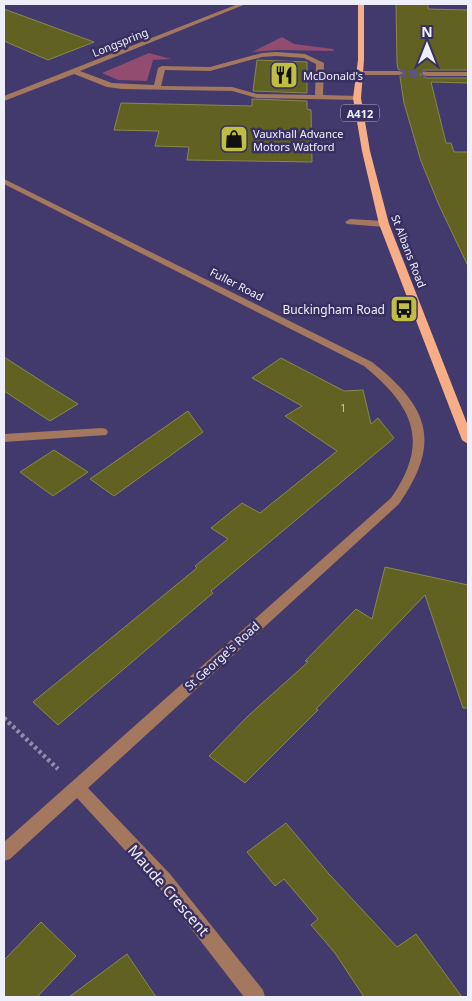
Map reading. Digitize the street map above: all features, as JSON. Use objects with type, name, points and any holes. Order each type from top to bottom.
[{"type":"main road","name":"St Albans Road","points":[[361,4],[360,73],[357,98],[366,150],[384,224],[468,440]]},
{"type":"street","name":"Longspring","points":[[4,98],[243,4]]},
{"type":"street","points":[[157,88],[162,68],[210,69],[262,54],[292,55],[305,56],[320,63],[319,97]]},
{"type":"street","points":[[74,71],[110,85],[232,89],[257,96],[357,98]]},
{"type":"street","points":[[360,73],[399,73]]},
{"type":"street","points":[[426,74],[468,74]]},
{"type":"street","name":"Fuller Road","points":[[4,181],[368,364],[384,375],[407,402],[414,416],[420,446]]},
{"type":"street","points":[[350,222],[384,224]]},
{"type":"street","points":[[4,438],[102,432]]},
{"type":"street","name":"St George's Road","points":[[4,853],[395,500],[406,487],[416,465],[420,446]]},
{"type":"street","name":"Maude Crescent","points":[[77,787],[164,880],[256,997]]},
{"type":"path","points":[[4,718],[77,787]]},
{"type":"shaded area","points":[[282,37],[294,44],[333,49],[334,51],[278,50],[252,52]]},
{"type":"shaded area","points":[[149,53],[171,59],[153,60],[147,81],[118,80],[102,73]]},
{"type":"building","points":[[396,4],[428,4],[428,9],[468,10],[468,70],[423,70],[420,75],[426,78],[468,78],[468,83],[431,82],[446,143],[451,143],[454,152],[468,152],[468,266],[439,205],[421,161],[404,103],[400,77],[405,72],[398,69],[397,63]]},
{"type":"building","points":[[4,9],[94,42],[48,60],[4,41]]},
{"type":"building","name":"McDonald's","points":[[257,60],[307,62],[307,93],[253,91]]},
{"type":"building","name":"Vauxhall Advance Motors Watford","points":[[252,99],[307,101],[307,109],[311,110],[312,162],[187,160],[189,147],[155,146],[159,131],[114,130],[121,103],[252,106]]},
{"type":"building","points":[[4,357],[78,404],[50,421],[4,391]]},
{"type":"building","points":[[281,358],[344,391],[363,390],[371,424],[378,418],[394,438],[211,591],[213,593],[58,725],[33,702],[197,568],[195,566],[228,539],[211,528],[242,503],[260,513],[337,451],[285,416],[302,406],[252,378]]},
{"type":"building","points":[[188,411],[203,432],[114,496],[90,479]]},
{"type":"building","points":[[54,450],[88,472],[53,496],[20,472]]},
{"type":"building","points":[[385,567],[468,585],[468,708],[463,708],[425,595],[316,709],[318,710],[245,783],[209,756],[248,716],[308,662],[305,661],[356,609],[372,619]]},
{"type":"building","points":[[286,823],[329,874],[397,947],[416,934],[462,997],[364,997],[335,953],[311,925],[318,919],[284,879],[275,886],[247,852]]},
{"type":"building","points":[[41,922],[76,956],[37,997],[4,997],[4,960]]},
{"type":"building","points":[[127,954],[156,997],[69,997]]},
{"type":"tunnel","points":[[399,73],[426,74]]},
{"type":"place","name":"McDonald's","points":[[284,75]]},
{"type":"place","name":"Vauxhall Advance Motors Watford","points":[[234,139]]},
{"type":"place","name":"Buckingham Road","points":[[404,309]]}]
